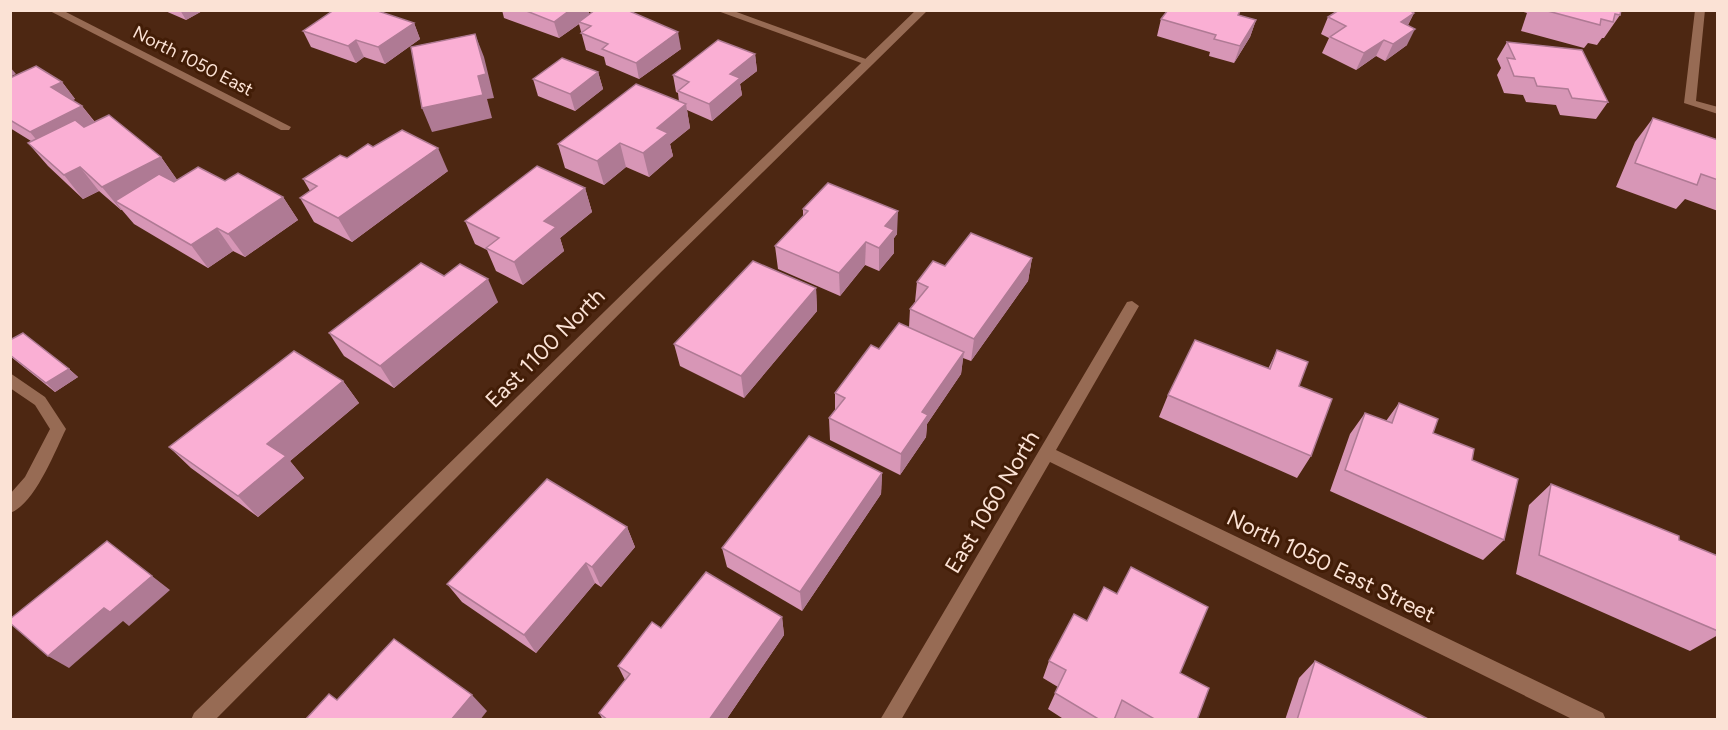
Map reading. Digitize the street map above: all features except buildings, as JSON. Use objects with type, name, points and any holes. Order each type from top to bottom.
[{"type":"street","name":"North 1050 East","points":[[53,10],[285,127]]},
{"type":"street","points":[[720,10],[868,62]]},
{"type":"street","name":"East 1100 North","points":[[201,720],[923,10]]},
{"type":"street","points":[[1700,10],[1690,103],[1718,111]]},
{"type":"street","name":"East 1060 North","points":[[890,720],[1132,306]]},
{"type":"street","points":[[10,379],[40,401],[58,429],[31,482],[10,506]]},
{"type":"street","name":"North 1050 East Street","points":[[1047,453],[1574,714],[1596,720]]}]
